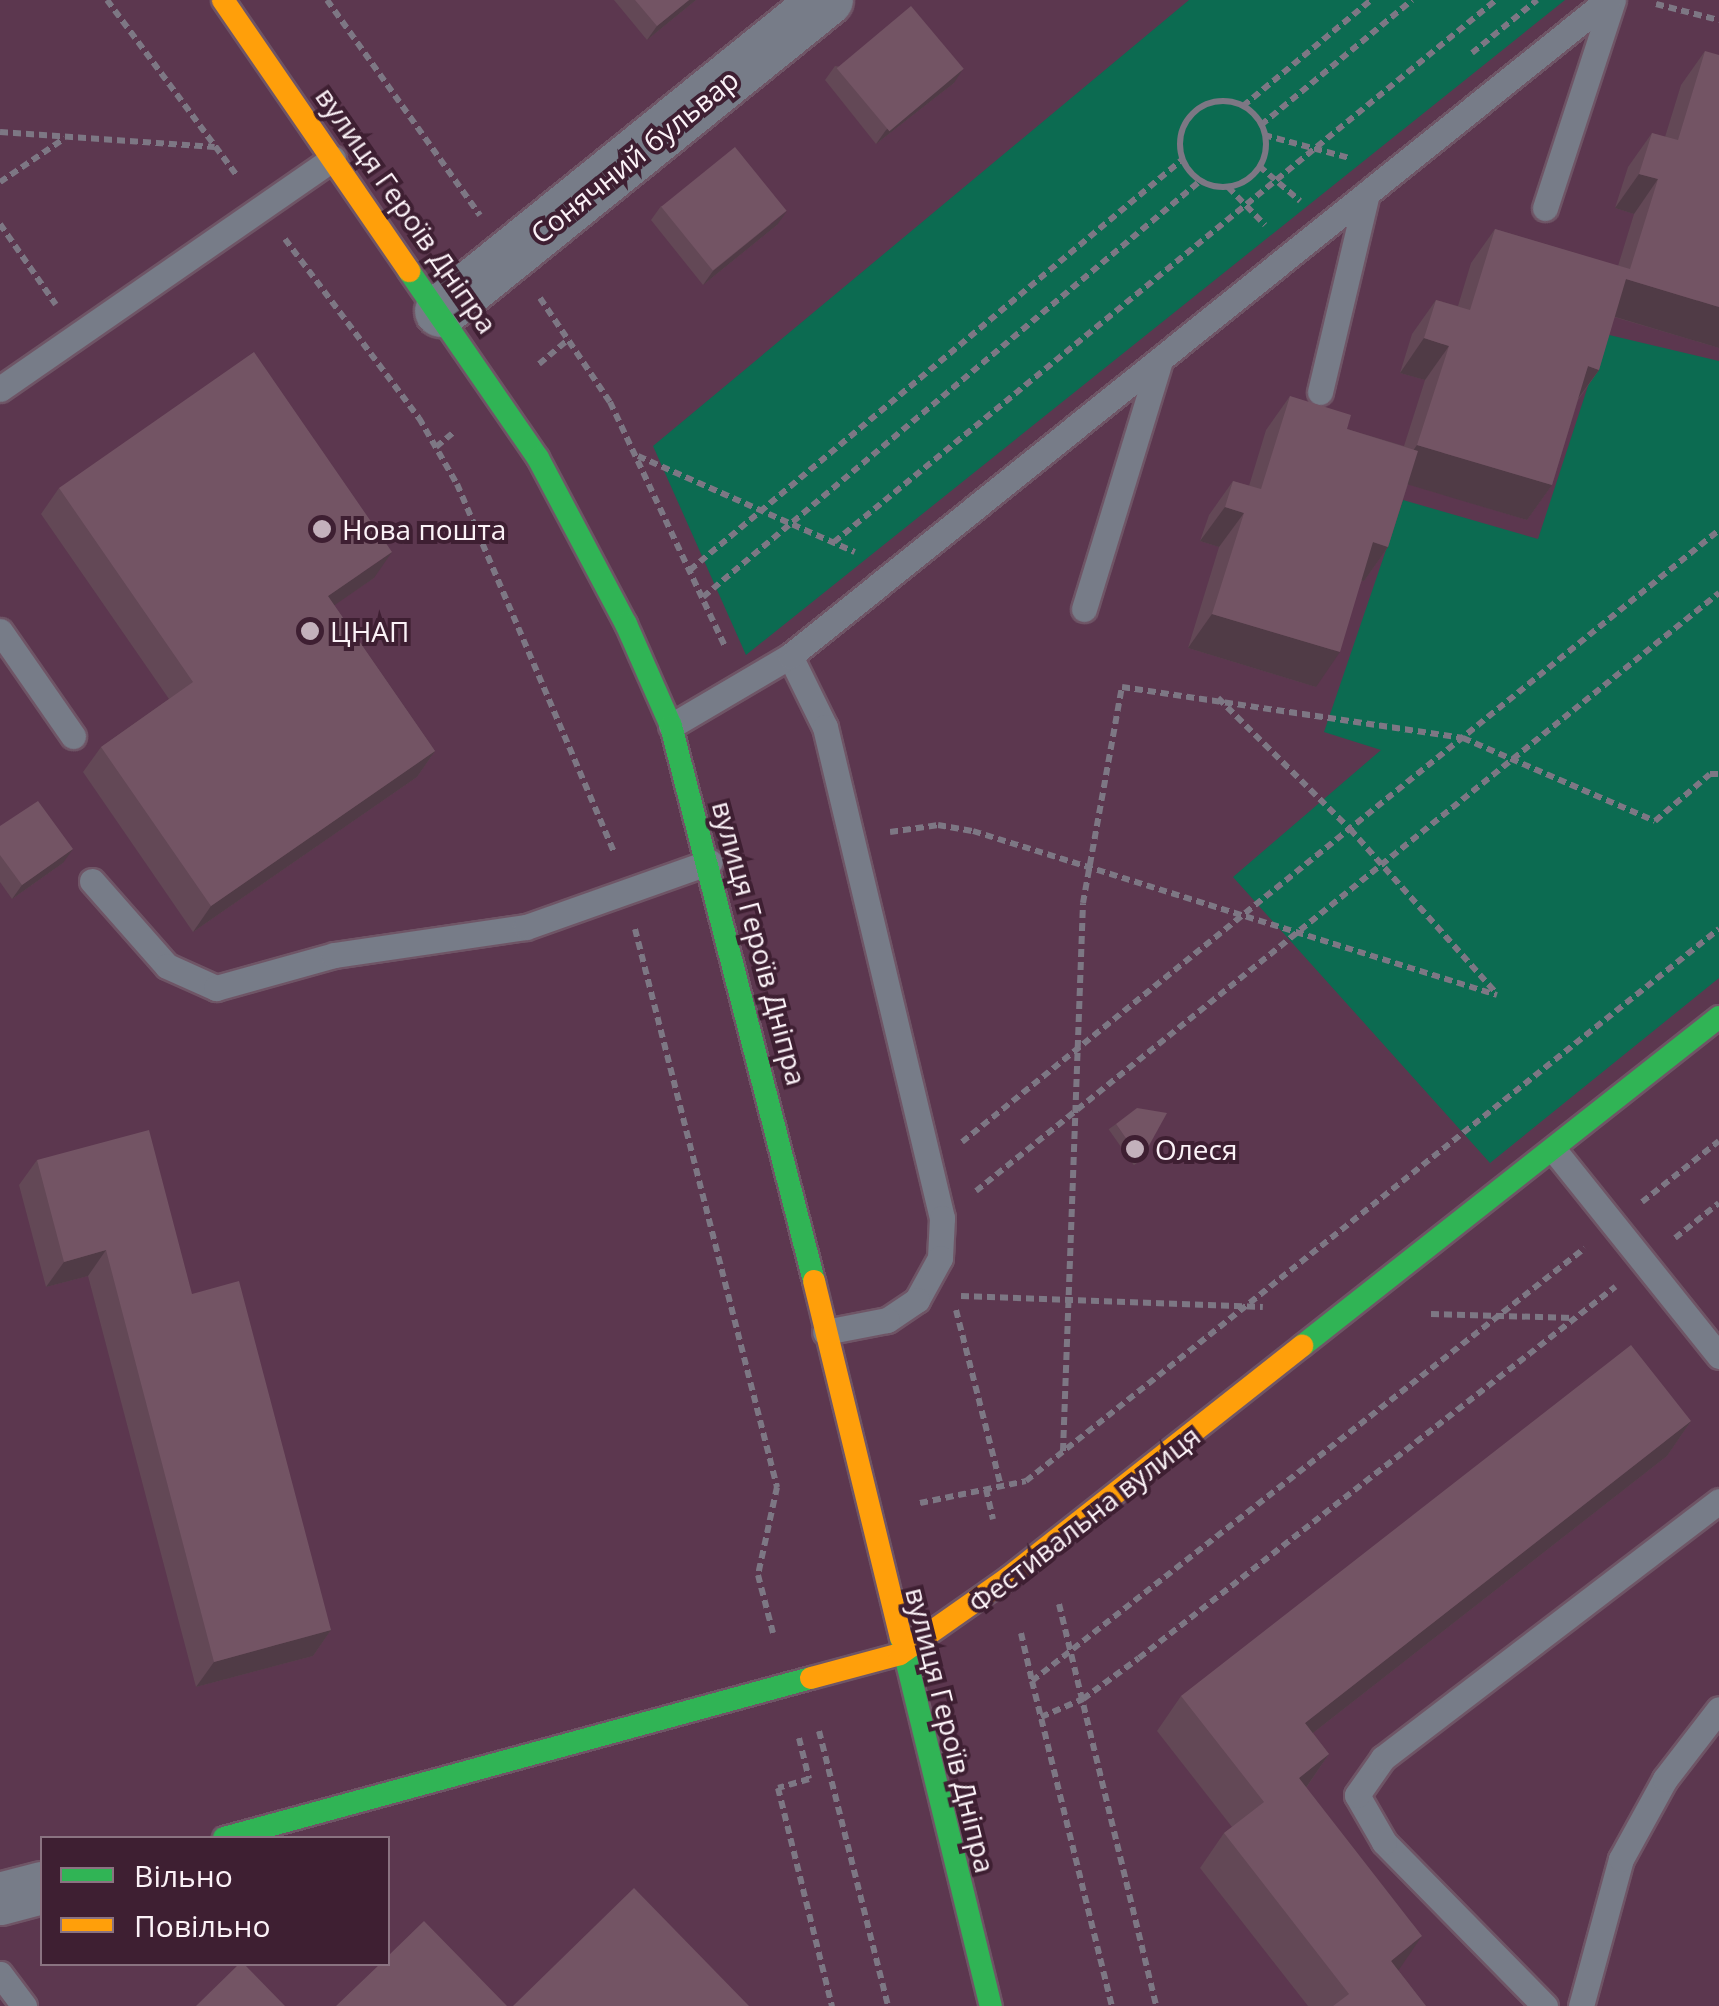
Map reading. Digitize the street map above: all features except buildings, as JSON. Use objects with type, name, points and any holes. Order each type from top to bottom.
[{"type":"street","name":"вулиця Героїв Дніпра","points":[[223,0],[442,311],[575,523],[671,726],[710,862],[825,1332],[865,1514],[990,2006]]},
{"type":"street","name":"Сонячний бульвар","points":[[442,311],[820,2]]},
{"type":"street","name":"Фестивальна вулиця","points":[[231,1836],[900,1654],[1008,1578],[1719,1017]]},
{"type":"street","points":[[0,1899],[40,1889]]},
{"type":"lane","points":[[671,726],[744,687],[790,656],[1610,0]]},
{"type":"lane","points":[[1545,208],[1610,0]]},
{"type":"lane","points":[[0,390],[333,158]]},
{"type":"lane","points":[[1320,392],[1367,193]]},
{"type":"lane","points":[[1084,609],[1160,360]]},
{"type":"lane","points":[[0,631],[72,736]]},
{"type":"lane","points":[[790,656],[826,727],[942,1218],[936,1272],[916,1300],[887,1320],[825,1332]]},
{"type":"lane","points":[[92,881],[167,966],[216,988],[334,955],[526,927],[710,862]]},
{"type":"lane","points":[[1554,1150],[1719,1356]]},
{"type":"lane","points":[[1546,2006],[1384,1842],[1356,1796],[1383,1758],[1719,1501]]},
{"type":"lane","points":[[1581,2006],[1620,1859],[1665,1779],[1719,1709]]},
{"type":"lane","points":[[0,1974],[24,2006]]},
{"type":"path","points":[[107,0],[407,402],[457,484],[604,814],[777,1488],[758,1576],[796,1683],[888,2006]]},
{"type":"path","points":[[327,0],[610,402],[744,687]]},
{"type":"path","points":[[1244,106],[1371,0]]},
{"type":"path","points":[[1261,125],[1412,0]]},
{"type":"path","points":[[834,542],[1496,0]]},
{"type":"path","points":[[1656,4],[1719,20]]},
{"type":"path","points":[[1228,186],[1259,166],[1264,134],[1244,106],[1220,101],[1199,108],[1180,137],[1183,160],[1200,181],[1228,186],[1293,252]]},
{"type":"path","points":[[0,132],[215,147]]},
{"type":"path","points":[[1264,134],[1396,170]]},
{"type":"path","points":[[0,182],[68,136]]},
{"type":"path","points":[[690,570],[1183,160]]},
{"type":"path","points":[[1259,166],[1328,224]]},
{"type":"path","points":[[702,597],[1200,181]]},
{"type":"path","points":[[0,224],[77,336]]},
{"type":"path","points":[[638,456],[855,552]]},
{"type":"path","points":[[930,1168],[1719,530]]},
{"type":"path","points":[[942,1218],[1719,594]]},
{"type":"path","points":[[1063,1451],[1086,866],[1122,688],[1218,698],[1463,738],[1516,757],[1655,821],[1710,774],[1719,774]]},
{"type":"path","points":[[852,838],[949,826],[1245,914],[1497,995],[1350,829],[1218,698]]},
{"type":"path","points":[[865,1514],[1026,1480],[1719,929]]},
{"type":"path","points":[[1032,1682],[1719,1141]]},
{"type":"path","points":[[1041,1717],[1083,1699],[1719,1203]]},
{"type":"path","points":[[953,1296],[1001,1486]]},
{"type":"path","points":[[1026,1480],[1072,1650],[1156,2006]]},
{"type":"path","points":[[986,1489],[1112,2006]]},
{"type":"path","points":[[796,1683],[809,1779],[778,1788],[832,2006]]},
{"type":"green space","points":[[1189,0],[1565,0],[746,655],[653,446]]},
{"type":"green space","points":[[1605,334],[1719,361],[1719,978],[1490,1163],[1233,877],[1381,750],[1324,732],[1403,500],[1538,539]]},
{"type":"traffic: fast","points":[[409,271],[538,458],[626,624],[671,726],[814,1281]]},
{"type":"traffic: fast","points":[[1302,1346],[1719,1017]]},
{"type":"traffic: fast","points":[[901,1638],[991,2006]]},
{"type":"traffic: fast","points":[[231,1836],[811,1678]]},
{"type":"traffic: slow","points":[[223,0],[409,271]]},
{"type":"traffic: slow","points":[[814,1281],[901,1638]]},
{"type":"traffic: slow","points":[[811,1678],[900,1654],[1008,1578],[1302,1346]]},
{"type":"place","name":"Нова пошта","points":[[322,529]]},
{"type":"place","name":"ЦНАП","points":[[310,631]]},
{"type":"place","name":"Олеся","points":[[1135,1149]]}]
